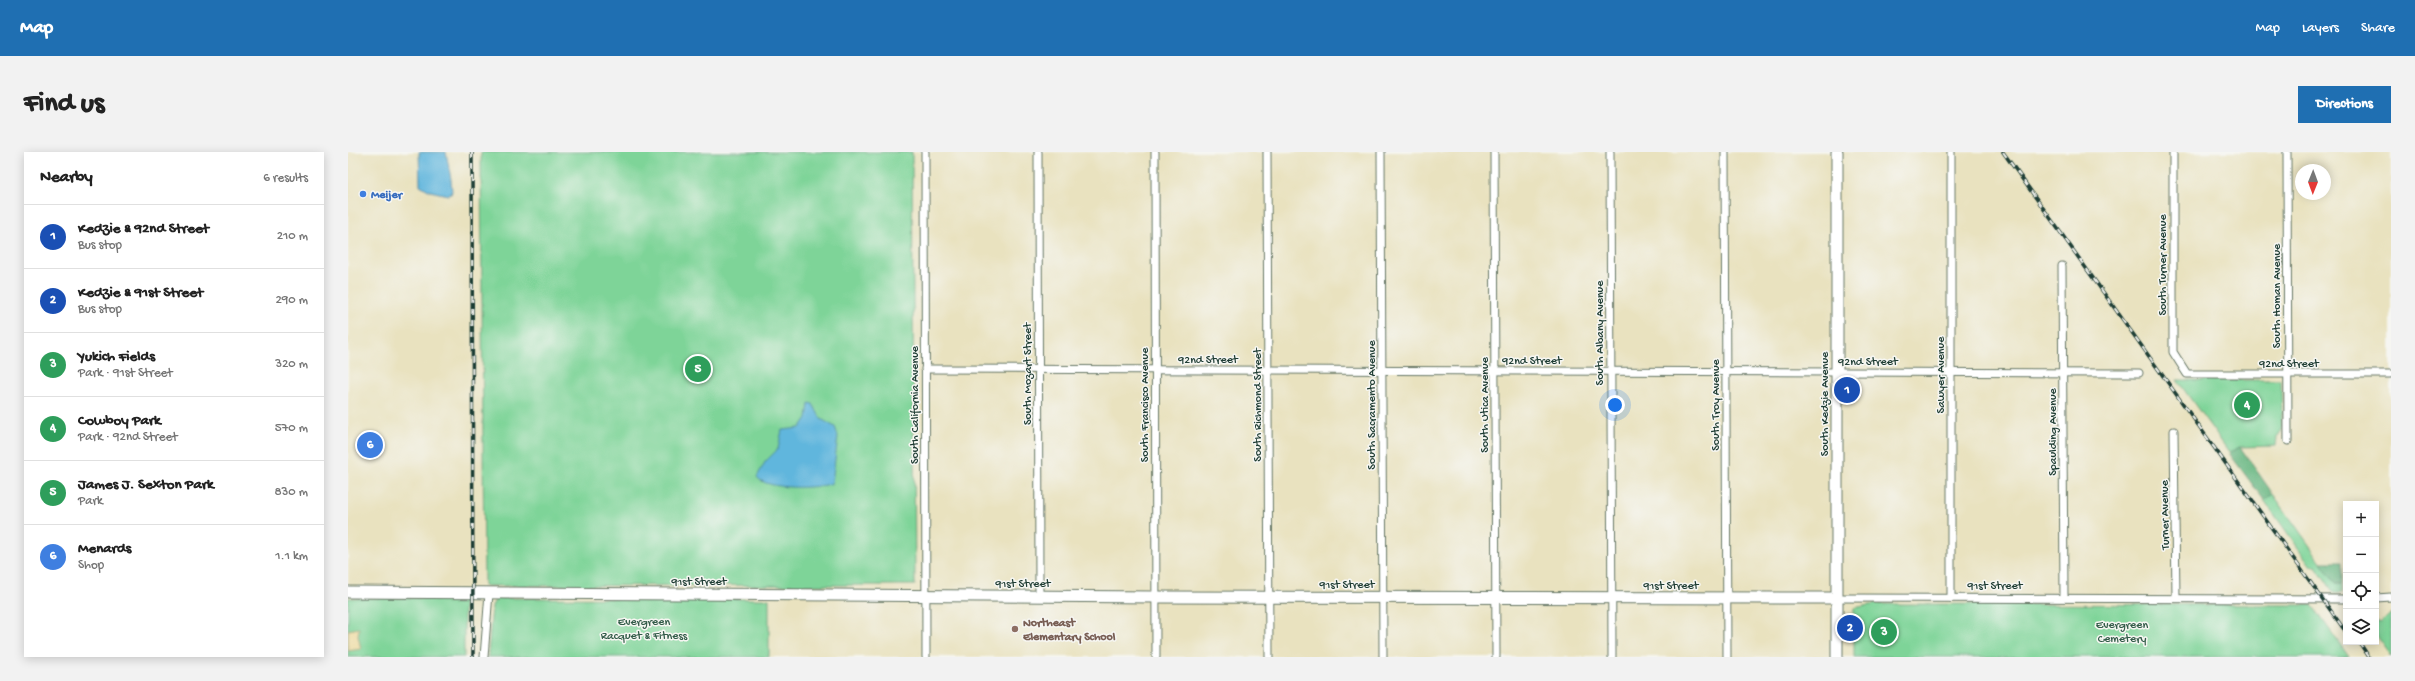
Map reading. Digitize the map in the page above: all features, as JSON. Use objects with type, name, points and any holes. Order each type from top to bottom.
[{"type":"street","name":"South California Avenue","points":[[924,152],[926,657]]},
{"type":"street","name":"South Mozart Street","points":[[1038,152],[1039,596]]},
{"type":"street","name":"South Francisco Avenue","points":[[1155,152],[1156,657]]},
{"type":"street","name":"South Richmond Street","points":[[1267,152],[1269,657]]},
{"type":"street","name":"South Sacramento Avenue","points":[[1381,152],[1383,657]]},
{"type":"street","name":"South Utica Avenue","points":[[1494,152],[1496,657]]},
{"type":"street","name":"South Albany Avenue","points":[[1610,152],[1612,657]]},
{"type":"street","name":"South Troy Avenue","points":[[1725,152],[1727,657]]},
{"type":"street","name":"South Kedzie Avenue","points":[[1837,657],[1838,152]]},
{"type":"street","name":"Sawyer Avenue","points":[[1951,152],[1951,598]]},
{"type":"street","name":"South Turner Avenue","points":[[2173,152],[2173,352],[2187,374]]},
{"type":"street","name":"South Homan Avenue","points":[[2286,152],[2288,441]]},
{"type":"street","name":"Spaulding Avenue","points":[[2062,266],[2064,598]]},
{"type":"street","name":"92nd Street","points":[[925,369],[2139,373]]},
{"type":"street","name":"92nd Street","points":[[2187,374],[2391,374]]},
{"type":"street","name":"Turner Avenue","points":[[2174,431],[2176,598]]},
{"type":"street","name":"91st Street","points":[[348,592],[1156,597],[2343,599]]},
{"type":"street","points":[[484,657],[489,592]]},
{"type":"street","points":[[2379,598],[2391,597]]},
{"type":"green space","points":[[481,152],[912,152],[915,585],[484,586]]},
{"type":"green space","points":[[2177,380],[2281,380],[2282,430],[2277,437],[2276,446],[2240,447],[2229,452]]},
{"type":"green space","points":[[2240,447],[2273,494],[2264,500],[2229,453]]},
{"type":"green space","points":[[2273,494],[2336,583],[2342,583],[2342,593],[2334,593],[2316,566],[2311,566],[2264,500]]},
{"type":"green space","points":[[2321,562],[2342,562],[2342,583],[2336,583]]},
{"type":"green space","points":[[348,598],[464,598],[464,657],[348,657]]},
{"type":"green space","name":"Evergreen Racquet & Fitness","points":[[496,598],[769,599],[769,657],[488,657],[492,606]]},
{"type":"green space","name":"Evergreen Cemetery","points":[[1875,604],[2312,605],[2349,657],[1854,657],[1854,608]]},
{"type":"green space","points":[[2391,613],[2391,657],[2379,640],[2379,622],[2381,623]]},
{"type":"sand","points":[[359,628],[358,636],[361,649],[348,651],[348,630]]},
{"type":"water","points":[[419,152],[446,152],[452,192],[448,195],[430,191],[420,185]]},
{"type":"water","points":[[809,403],[813,404],[821,419],[835,427],[838,436],[832,483],[816,486],[793,487],[770,484],[762,481],[757,477],[765,462],[778,449],[782,430],[800,428],[807,418]]},
{"type":"railway","points":[[472,152],[473,657]]},
{"type":"railway","points":[[2003,152],[2343,628]]},
{"type":"railway","points":[[2361,645],[2369,657]]},
{"type":"place","name":"Meijer","points":[[363,194]]},
{"type":"place","name":"James J. Sexton Park","points":[[698,369]]},
{"type":"place","name":"Kedzie & 92nd Street","points":[[1847,390]]},
{"type":"place","name":"Cowboy Park","points":[[2247,405]]},
{"type":"place","name":"Menards","points":[[370,445]]},
{"type":"place","name":"Kedzie & 91st Street","points":[[1850,628]]},
{"type":"place","name":"Northeast Elementary School","points":[[1015,629]]},
{"type":"place","name":"Yukich Fields","points":[[1884,632]]}]
